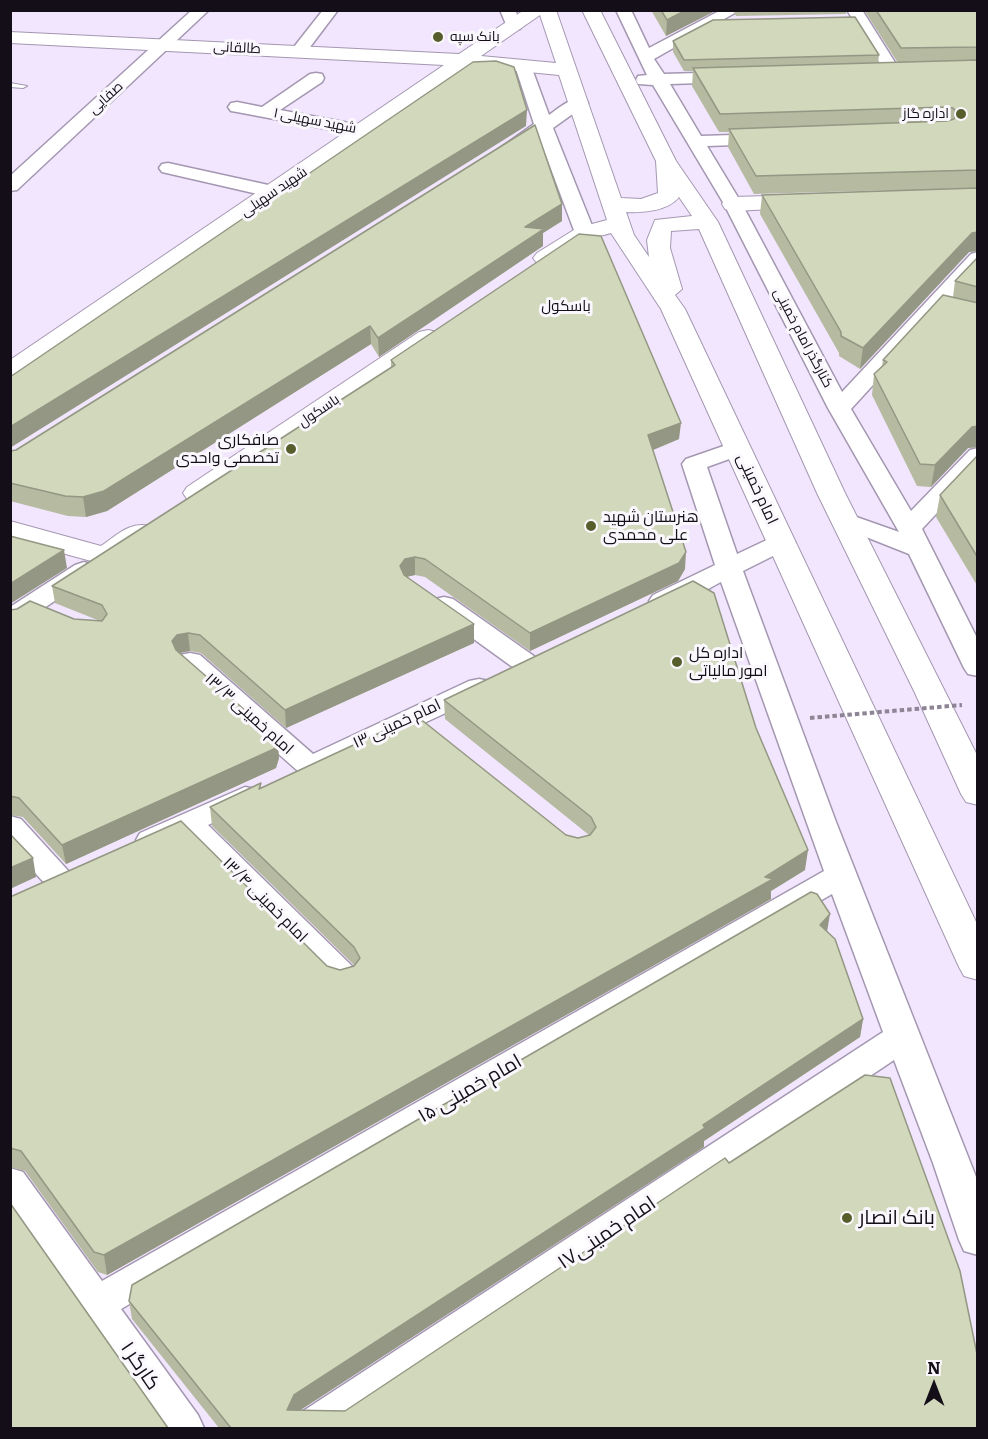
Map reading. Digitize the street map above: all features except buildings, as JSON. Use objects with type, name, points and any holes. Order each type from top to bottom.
[{"type":"main road","name":"شهید سهیلی","points":[[10,372],[364,131],[463,60],[511,18],[536,10]]},
{"type":"main road","name":"امام خمینی","points":[[547,10],[623,235],[673,309],[978,966]]},
{"type":"main road","points":[[591,10],[666,161],[707,222],[845,520],[931,693],[978,794]]},
{"type":"main road","name":"طالقانی","points":[[10,37],[463,60],[567,70]]},
{"type":"main road","points":[[522,274],[615,213],[633,207],[651,206],[669,196],[666,161]]},
{"type":"main road","points":[[733,204],[826,201]]},
{"type":"main road","points":[[673,309],[668,277],[658,247],[658,231],[663,225],[707,222]]},
{"type":"main road","name":"باسکول","points":[[105,556],[452,321]]},
{"type":"main road","points":[[10,530],[105,556]]},
{"type":"street","name":"صفایی","points":[[10,186],[202,10]]},
{"type":"street","points":[[298,52],[332,10]]},
{"type":"street","name":"کنارگذر امام خمینی","points":[[622,10],[657,79],[733,204],[840,408],[914,539],[975,656]]},
{"type":"street","points":[[837,21],[857,15],[893,72]]},
{"type":"street","points":[[645,57],[709,23],[738,16]]},
{"type":"street","points":[[633,32],[648,37],[682,36]]},
{"type":"street","points":[[523,66],[585,233]]},
{"type":"street","points":[[869,73],[915,72]]},
{"type":"street","points":[[630,90],[633,84],[657,79],[751,76]]},
{"type":"street","name":"شهید سهیلی ۱","points":[[266,112],[316,78]]},
{"type":"street","points":[[493,158],[579,103]]},
{"type":"street","name":"شهید سهیلی ۱","points":[[237,107],[364,131]]},
{"type":"street","points":[[695,141],[778,138]]},
{"type":"street","points":[[168,168],[275,192]]},
{"type":"street","points":[[840,408],[978,258]]},
{"type":"street","points":[[933,305],[956,311]]},
{"type":"street","points":[[738,448],[694,464],[728,570],[902,1037],[965,1195],[978,1240]]},
{"type":"street","points":[[845,520],[914,539],[978,455]]},
{"type":"street","points":[[633,615],[782,542]]},
{"type":"street","points":[[21,613],[105,556]]},
{"type":"street","name":"امام خمینی ۱۳","points":[[125,852],[415,715],[539,660],[424,592]]},
{"type":"street","points":[[21,613],[63,618]]},
{"type":"street","name":"امام خمینی ۱۳/۳","points":[[190,661],[309,766]]},
{"type":"street","points":[[415,715],[442,737]]},
{"type":"street","name":"امام خمینی ۱۳/۴","points":[[188,823],[342,976]]},
{"type":"street","points":[[10,826],[72,877],[31,896]]},
{"type":"street","name":"امام خمینی ۱۵","points":[[97,1303],[842,874]]},
{"type":"street","name":"امام خمینی۱۷","points":[[312,1428],[902,1037]]},
{"type":"street","name":"کارگر ۱","points":[[10,1182],[183,1428]]},
{"type":"lane","points":[[10,85],[23,86]]},
{"type":"path","points":[[810,718],[962,705]]},
{"type":"place","name":"بانک سپه","points":[[438,37]]},
{"type":"place","name":"اداره گاز","points":[[961,114]]},
{"type":"place","name":"صافکاری تخصصی واحدی","points":[[291,449]]},
{"type":"place","name":"هنرستان شهید علی محمدی","points":[[591,526]]},
{"type":"place","name":"اداره کل امور مالیاتی","points":[[677,662]]},
{"type":"place","name":"بانک انصار","points":[[847,1218]]},
{"type":"district","name":"باسکول","points":[[566,307]]}]
